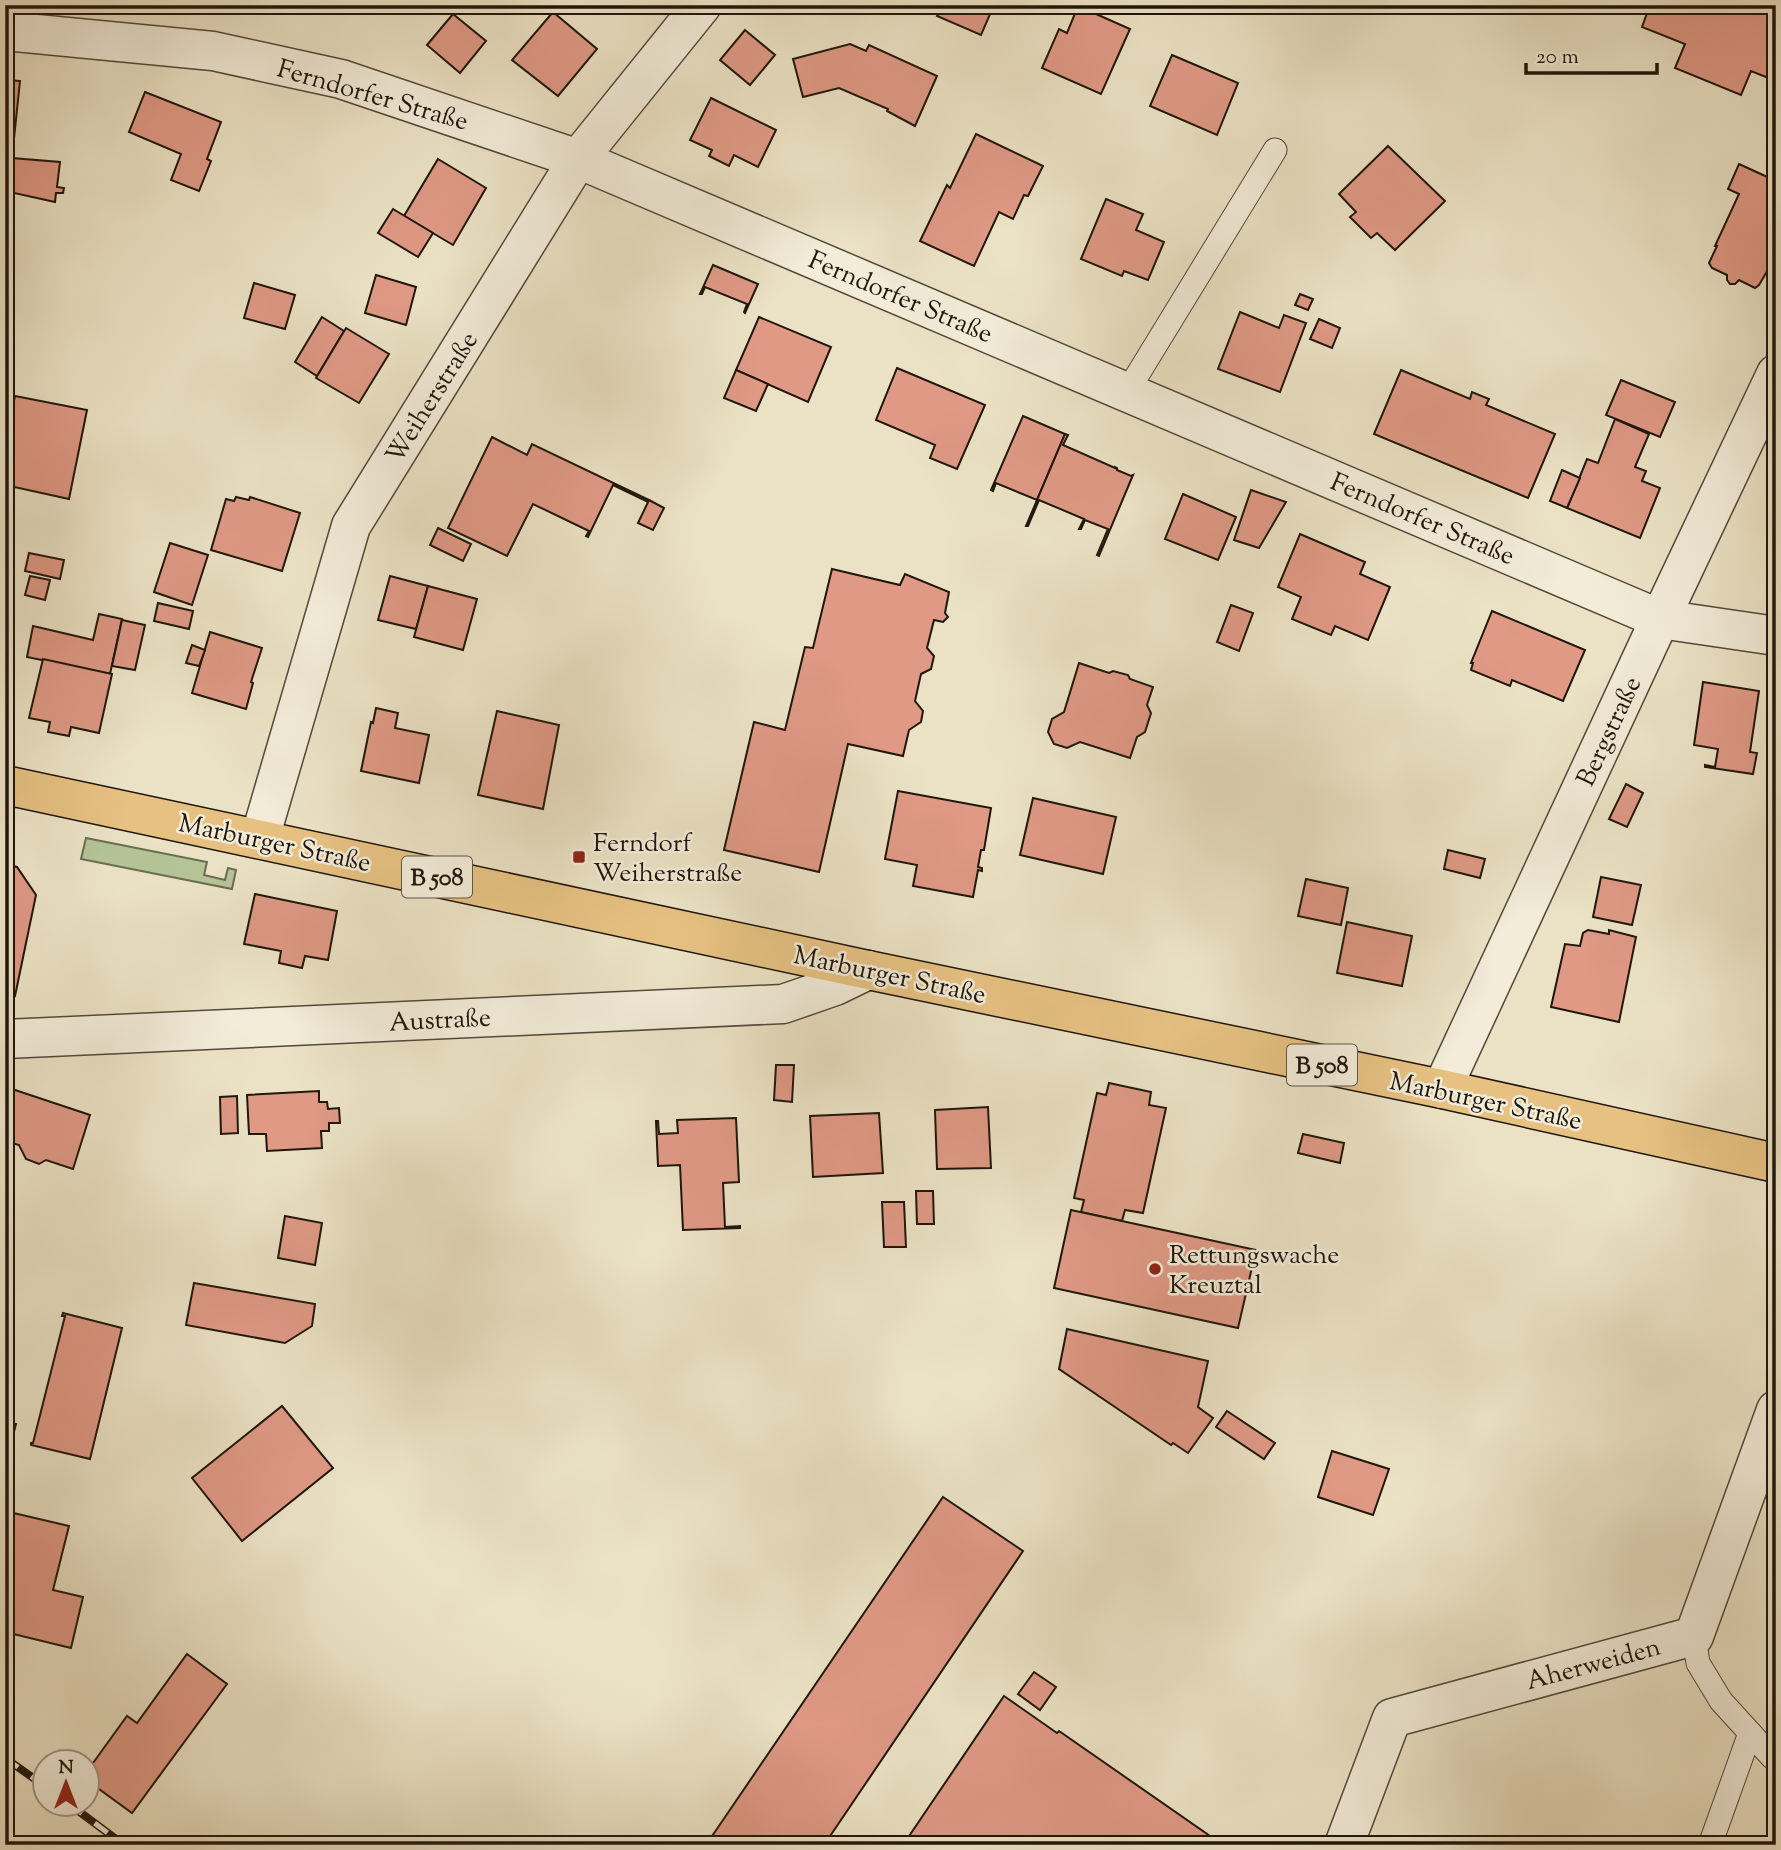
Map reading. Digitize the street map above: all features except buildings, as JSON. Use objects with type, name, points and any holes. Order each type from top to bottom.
[{"type":"main road","name":"Marburger Straße","points":[[5,785],[868,970],[1442,1089],[1776,1163]]},
{"type":"street","name":"Weiherstraße","points":[[260,838],[351,526],[578,159],[702,5]]},
{"type":"street","name":"Ferndorfer Straße","points":[[26,23],[213,51],[341,79],[578,159],[1660,618],[1776,636]]},
{"type":"street","name":"Bergstraße","points":[[1442,1089],[1776,374]]},
{"type":"street","name":"Austraße","points":[[5,1039],[783,1004],[835,986],[868,970]]},
{"type":"street","name":"Aherweiden","points":[[1344,1845],[1392,1718],[1694,1636],[1776,1410]]},
{"type":"lane","points":[[1127,392],[1275,150]]},
{"type":"lane","points":[[1694,1636],[1698,1663],[1721,1701],[1776,1759]]},
{"type":"lane","points":[[1710,1845],[1750,1733]]},
{"type":"green space","points":[[86,838],[207,862],[204,875],[225,880],[228,868],[236,870],[232,889],[81,859]]},
{"type":"railway","points":[[5,1758],[32,1777]]},
{"type":"railway","points":[[88,1818],[124,1845]]},
{"type":"place","name":"Ferndorf Weiherstraße","points":[[579,857]]},
{"type":"place","name":"Rettungswache Kreuztal","points":[[1155,1269]]}]
